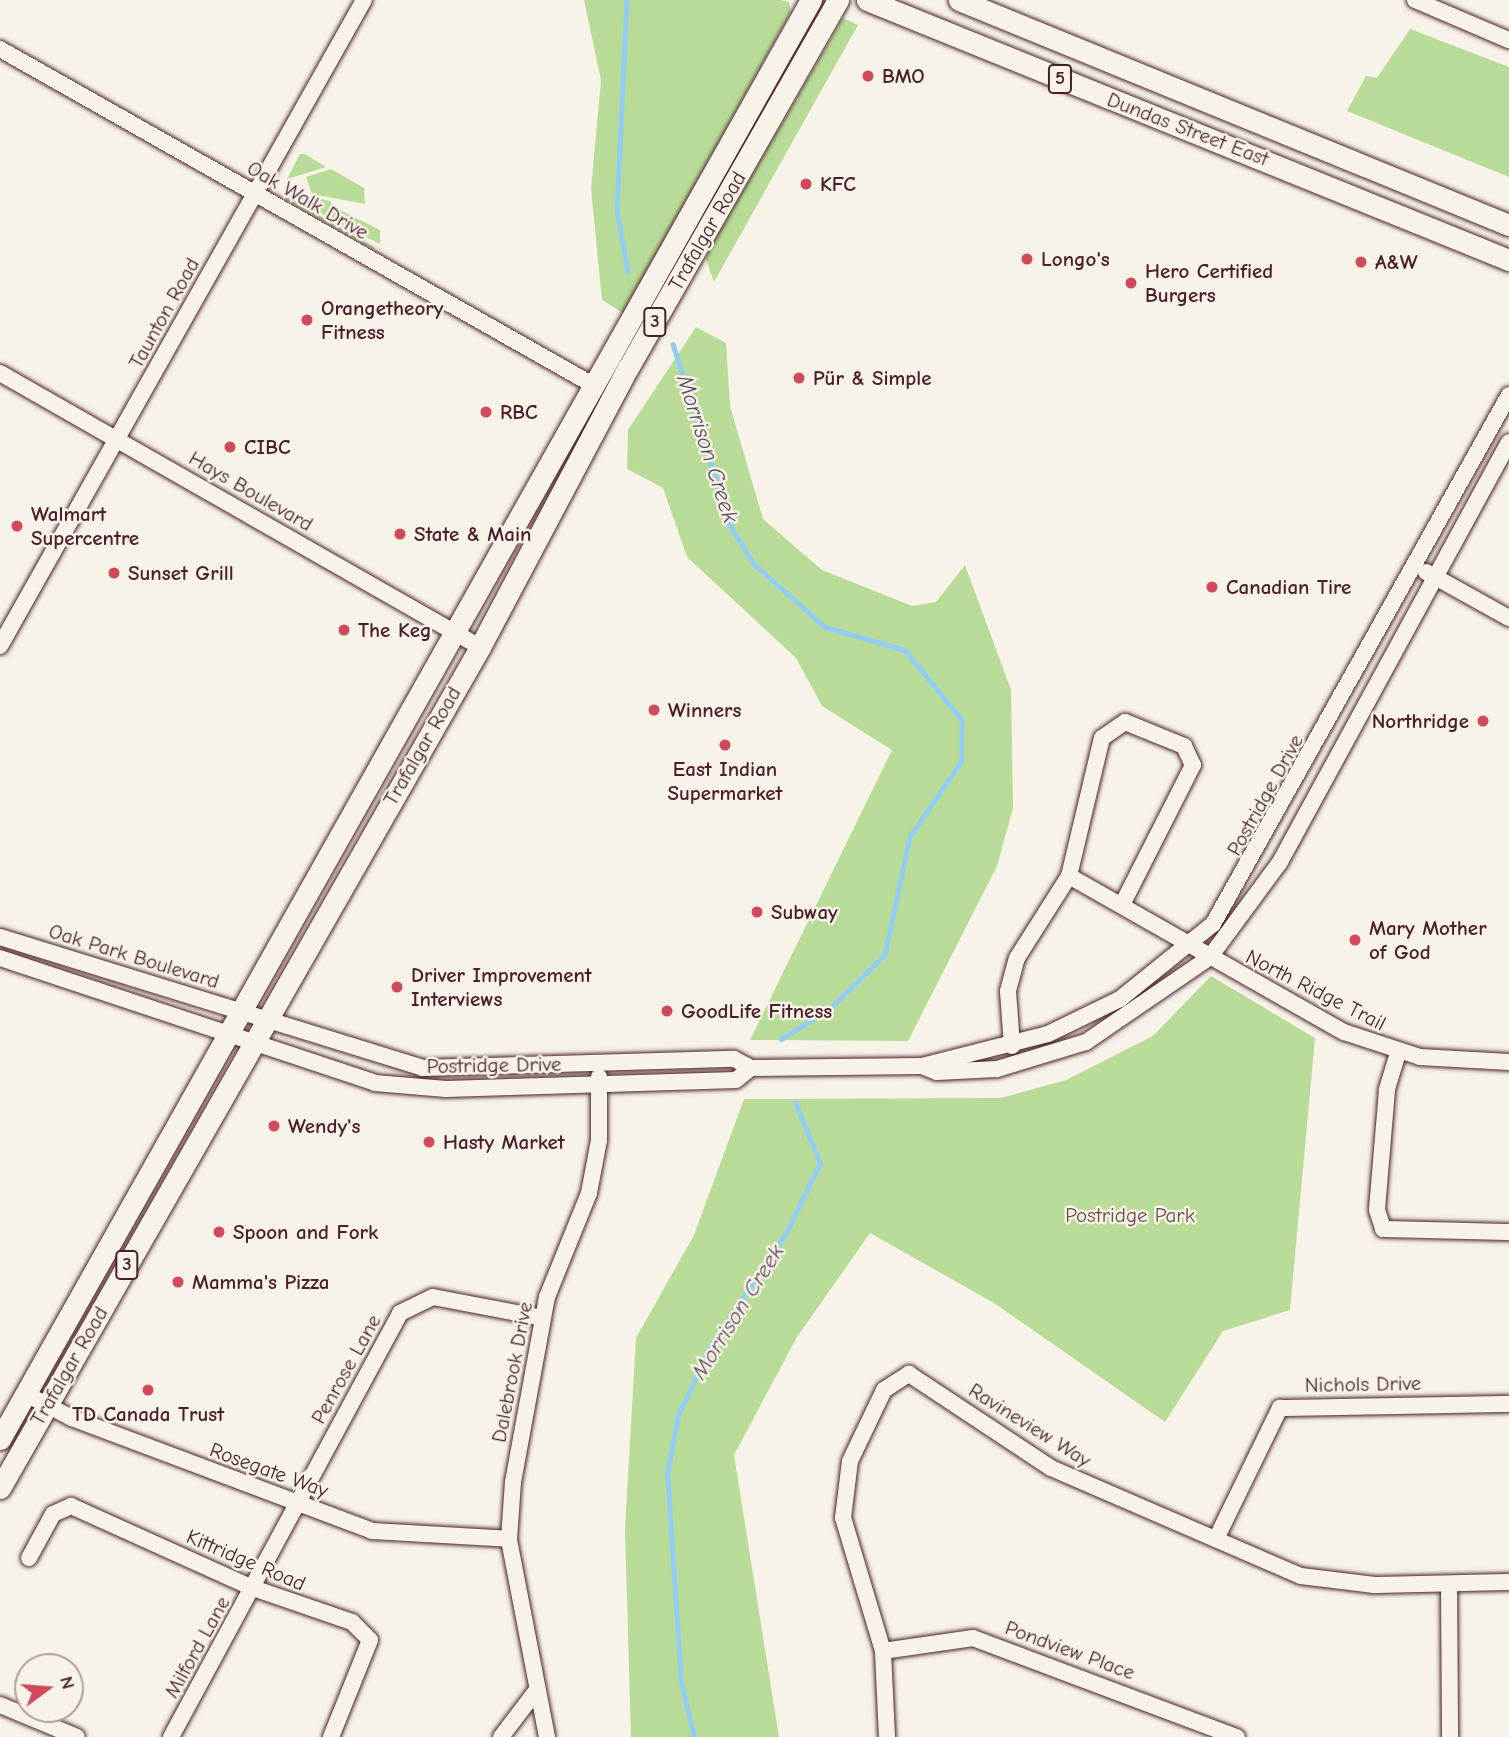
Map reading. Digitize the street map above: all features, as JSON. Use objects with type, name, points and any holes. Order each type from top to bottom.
[{"type":"main road","name":"Trafalgar Road","points":[[0,1488],[242,1038],[452,629],[595,386],[811,0]]},
{"type":"main road","name":"Trafalgar Road","points":[[254,1015],[480,647],[628,368],[838,0]]},
{"type":"main road","name":"Dundas Street East","points":[[867,0],[1509,260]]},
{"type":"main road","name":"Dundas Street East","points":[[958,0],[1509,225]]},
{"type":"main road","name":"Trafalgar Road","points":[[0,1439],[242,1038]]},
{"type":"street","name":"Taunton Road","points":[[0,646],[363,0]]},
{"type":"street","points":[[1415,0],[1509,40]]},
{"type":"street","name":"Oak Walk Drive","points":[[0,49],[595,386]]},
{"type":"street","name":"Hays Boulevard","points":[[0,373],[480,647]]},
{"type":"street","name":"Postridge Drive","points":[[254,1015],[422,1068],[599,1065],[734,1059],[751,1068],[922,1066],[1012,1046],[1120,999],[1192,946],[1236,891],[1509,395]]},
{"type":"street","name":"Postridge Drive","points":[[922,1066],[957,1073],[997,1069],[1086,1042],[1210,957],[1280,862],[1509,442]]},
{"type":"street","points":[[1414,565],[1509,618]]},
{"type":"street","points":[[1012,1046],[1008,991],[1017,958],[1069,876],[1094,759],[1115,724],[1184,746],[1192,753],[1188,780],[1123,903]]},
{"type":"street","name":"North Ridge Trail","points":[[1069,876],[1123,903],[1210,957],[1344,1032],[1398,1053],[1509,1062]]},
{"type":"street","name":"Oak Park Boulevard","points":[[0,937],[254,1015]]},
{"type":"street","name":"Oak Park Boulevard","points":[[0,958],[242,1038]]},
{"type":"street","name":"Postridge Drive","points":[[242,1038],[343,1075],[405,1087],[736,1080],[751,1068]]},
{"type":"street","points":[[1398,1053],[1387,1090],[1377,1210],[1383,1229],[1509,1231]]},
{"type":"street","name":"Dalebrook Drive","points":[[547,1737],[536,1692],[509,1539],[543,1318],[589,1193],[599,1140],[599,1065]]},
{"type":"street","name":"Penrose Lane","points":[[300,1503],[400,1313],[417,1300],[433,1297],[543,1318]]},
{"type":"street","name":"Ravineview Way","points":[[887,1737],[883,1651],[843,1518],[850,1461],[895,1379],[922,1380],[1051,1468],[1301,1576],[1374,1585],[1509,1583]]},
{"type":"street","name":"Rosegate Way","points":[[26,1394],[47,1405],[372,1531],[509,1539]]},
{"type":"street","name":"Nichols Drive","points":[[1216,1539],[1280,1408],[1509,1404]]},
{"type":"street","name":"Milford Lane","points":[[170,1737],[300,1503]]},
{"type":"street","name":"Kittridge Road","points":[[29,1558],[54,1514],[71,1506],[253,1588],[352,1622],[370,1640],[331,1737]]},
{"type":"street","points":[[1448,1584],[1450,1737]]},
{"type":"street","name":"Pondview Place","points":[[883,1651],[973,1638],[1237,1737]]},
{"type":"street","points":[[501,1737],[536,1692]]},
{"type":"street","points":[[0,1706],[77,1737]]},
{"type":"green space","points":[[584,0],[780,0],[789,2],[791,12],[623,313],[602,300],[591,189],[601,80]]},
{"type":"green space","points":[[843,18],[858,25],[714,282],[706,259],[710,248]]},
{"type":"green space","points":[[1410,29],[1509,67],[1509,177],[1347,111],[1366,76],[1377,78]]},
{"type":"green space","points":[[300,154],[305,154],[326,167],[287,179]]},
{"type":"green space","points":[[331,169],[364,188],[365,204],[312,194],[306,177]]},
{"type":"green space","points":[[284,191],[330,201],[333,207],[327,217]]},
{"type":"green space","points":[[287,197],[374,247],[375,250],[283,198]]},
{"type":"green space","points":[[336,208],[380,230],[380,244],[330,219]]},
{"type":"green space","points":[[696,327],[726,343],[730,406],[763,519],[822,570],[912,606],[936,602],[965,565],[1011,690],[1013,808],[997,866],[908,1041],[750,1040],[892,750],[822,706],[796,658],[687,557],[663,488],[627,469],[628,430]]},
{"type":"green space","name":"Postridge Park","points":[[1211,976],[1315,1038],[1290,1310],[1223,1331],[1165,1422],[994,1303],[870,1233],[797,1337],[734,1455],[779,1737],[631,1737],[625,1529],[636,1338],[694,1235],[744,1099],[1001,1098],[1066,1080],[1153,1036]]},
{"type":"waterway","name":"Morrison Creek","points":[[627,0],[617,209],[628,272]]},
{"type":"waterway","name":"Morrison Creek","points":[[673,344],[731,527],[754,564],[825,627],[905,650],[962,720],[962,761],[910,837],[885,955],[830,1009],[782,1039]]},
{"type":"waterway","name":"Morrison Creek","points":[[694,1737],[681,1683],[667,1474],[678,1415],[712,1344],[786,1233],[820,1163],[795,1103]]},
{"type":"place","name":"BMO","points":[[868,76]]},
{"type":"place","name":"KFC","points":[[806,184]]},
{"type":"place","name":"Longo's","points":[[1027,259]]},
{"type":"place","name":"A&W","points":[[1361,262]]},
{"type":"place","name":"Hero Certified Burgers","points":[[1131,283]]},
{"type":"place","name":"Orangetheory Fitness","points":[[307,320]]},
{"type":"place","name":"Pür & Simple","points":[[799,378]]},
{"type":"place","name":"RBC","points":[[486,412]]},
{"type":"place","name":"CIBC","points":[[230,447]]},
{"type":"place","name":"Walmart Supercentre","points":[[17,526]]},
{"type":"place","name":"State & Main","points":[[400,534]]},
{"type":"place","name":"Sunset Grill","points":[[114,573]]},
{"type":"place","name":"Canadian Tire","points":[[1212,587]]},
{"type":"place","name":"The Keg","points":[[344,630]]},
{"type":"place","name":"Winners","points":[[654,710]]},
{"type":"place","name":"Northridge","points":[[1483,721]]},
{"type":"place","name":"East Indian Supermarket","points":[[725,745]]},
{"type":"place","name":"Subway","points":[[757,912]]},
{"type":"place","name":"Mary Mother of God","points":[[1355,940]]},
{"type":"place","name":"Driver Improvement Interviews","points":[[397,987]]},
{"type":"place","name":"GoodLife Fitness","points":[[667,1011]]},
{"type":"place","name":"Wendy's","points":[[274,1126]]},
{"type":"place","name":"Hasty Market","points":[[429,1142]]},
{"type":"place","name":"Spoon and Fork","points":[[219,1232]]},
{"type":"place","name":"Mamma's Pizza","points":[[178,1282]]},
{"type":"place","name":"TD Canada Trust","points":[[148,1390]]}]
